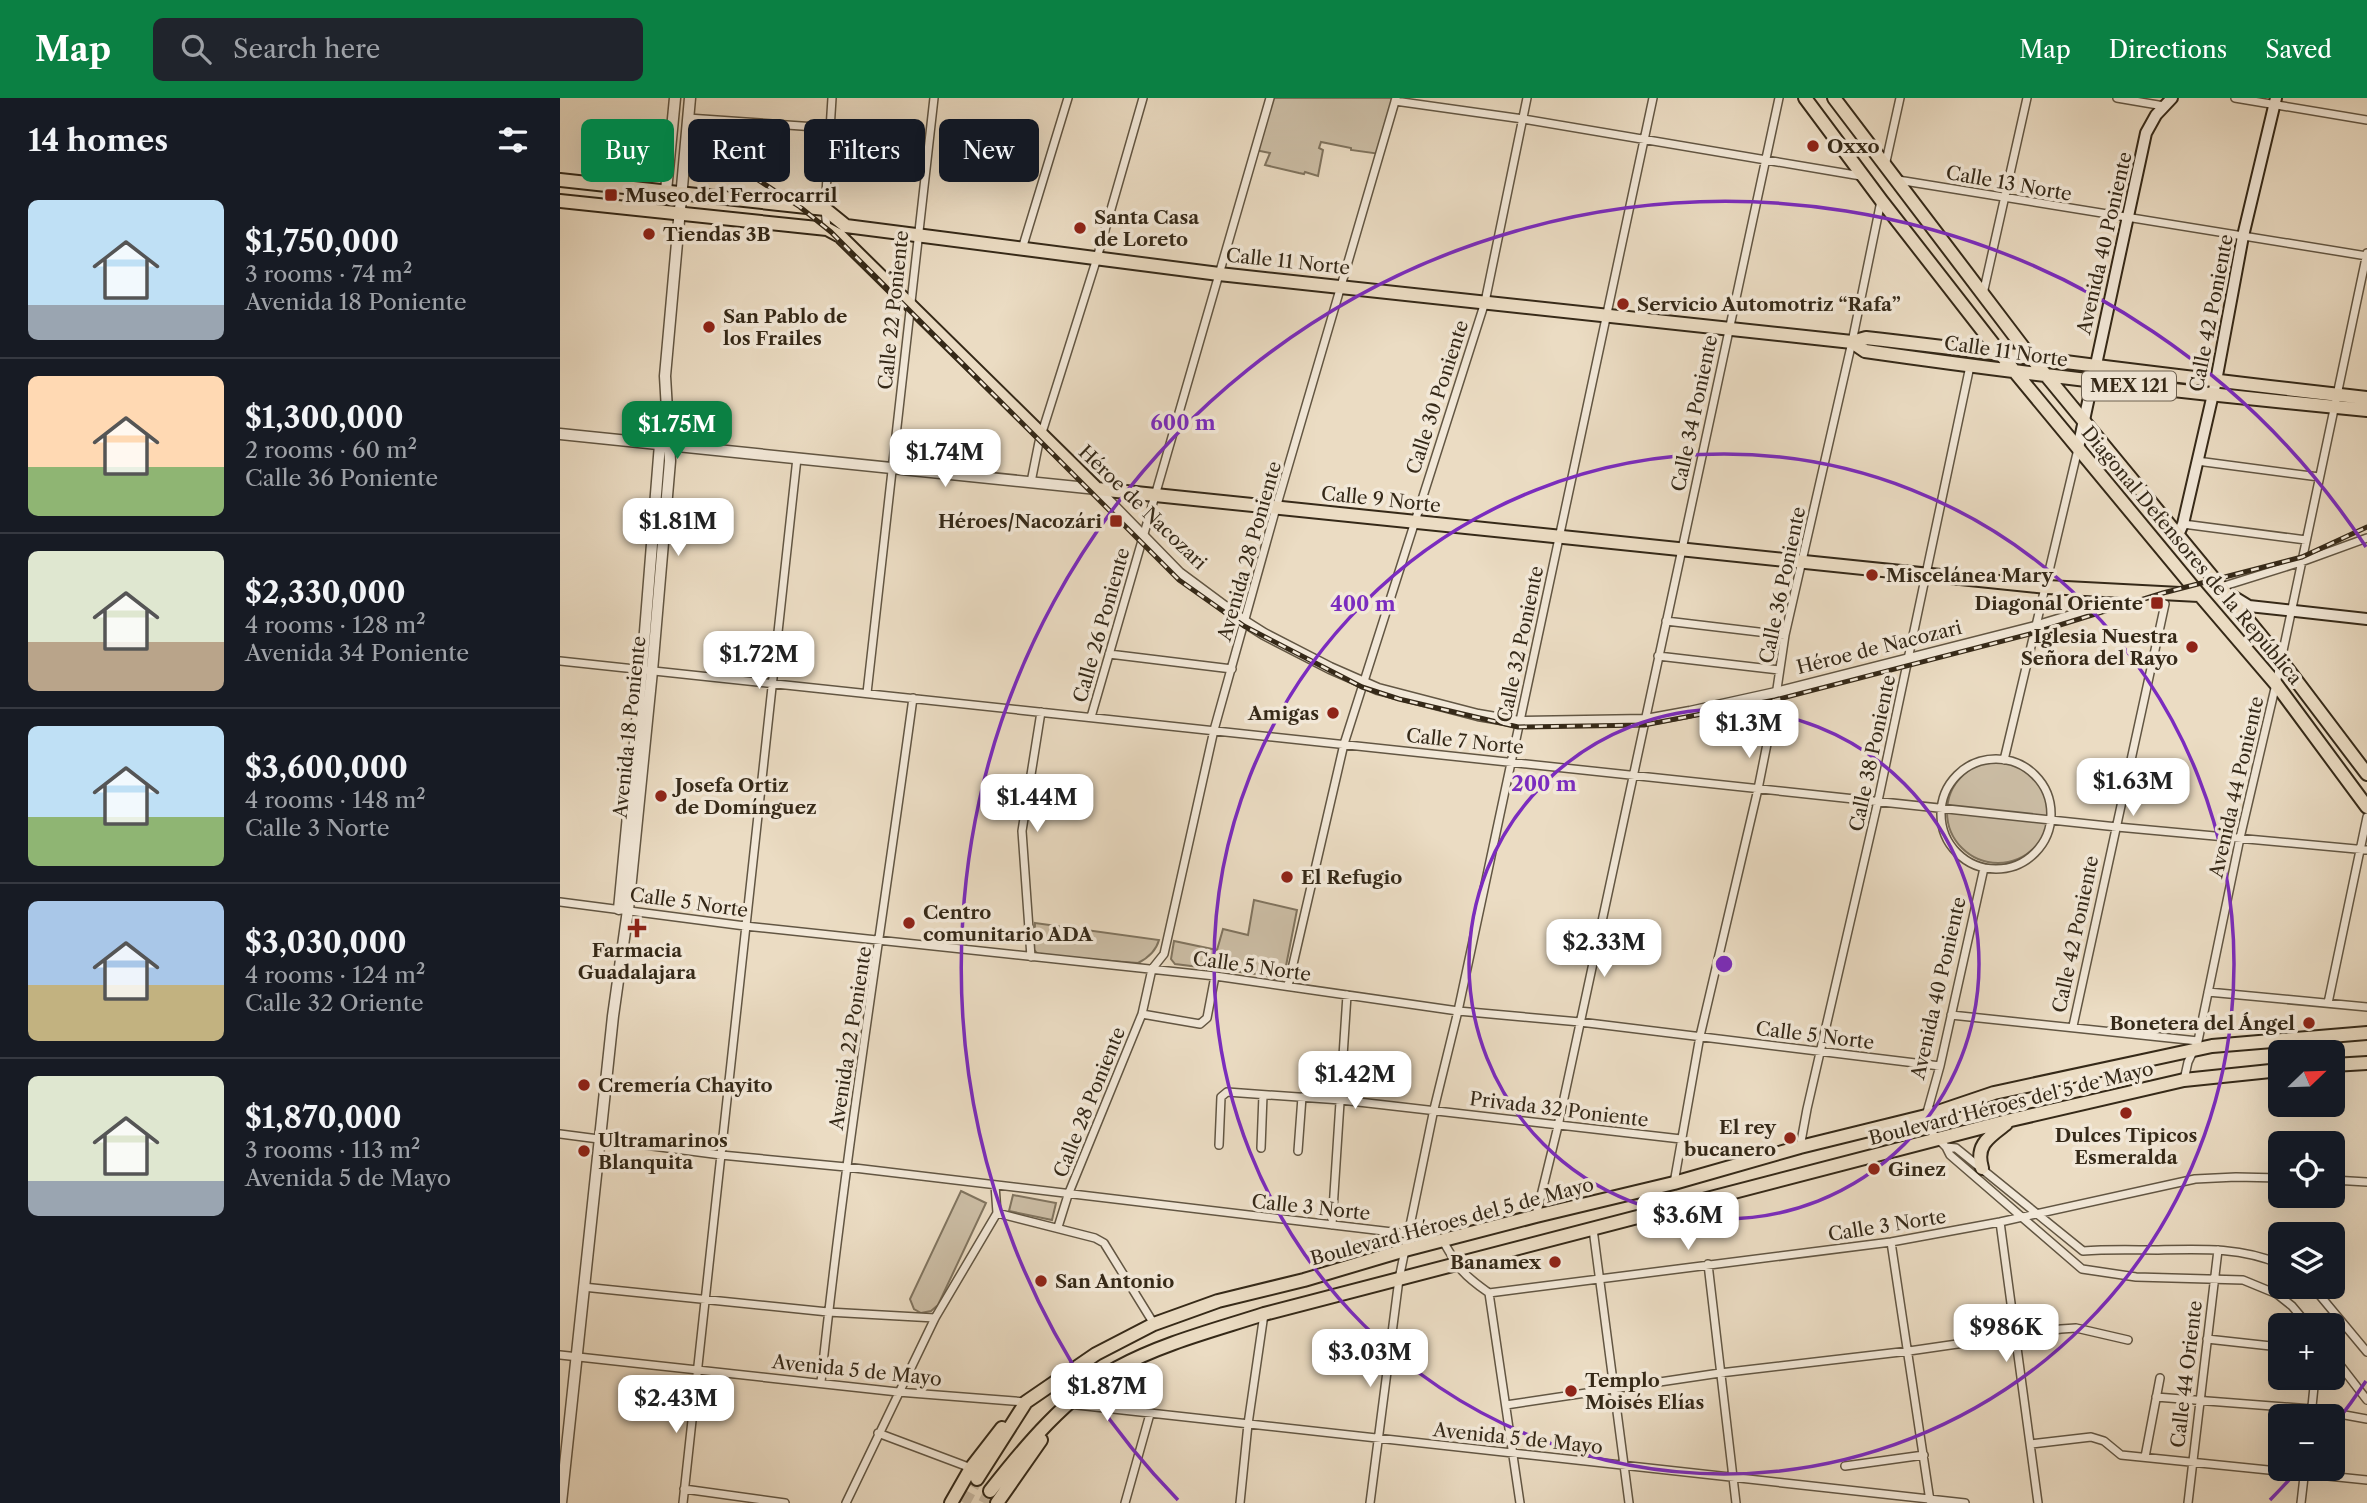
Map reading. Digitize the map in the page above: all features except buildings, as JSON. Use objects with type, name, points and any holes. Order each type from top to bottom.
[{"type":"main road","name":"Diagonal Defensores de la República","points":[[1805,98],[2015,372],[2276,684],[2367,807]]},
{"type":"main road","name":"Diagonal Defensores de la República","points":[[1834,98],[2047,376],[2181,529],[2221,587],[2280,659],[2367,774]]},
{"type":"main road","name":"Avenida 40 Poniente","points":[[2078,448],[2147,133],[2156,115],[2168,102]]},
{"type":"main road","name":"Calle 42 Poniente","points":[[2181,529],[2216,382],[2244,236],[2275,102]]},
{"type":"main road","name":"Calle 11 Norte","points":[[560,180],[825,209],[846,226],[1219,274],[1852,342],[1866,338],[2032,357],[2336,401],[2367,411]]},
{"type":"main road","points":[[560,201],[827,229]]},
{"type":"main road","name":"Héroe de Nacozari","points":[[827,229],[840,236],[1097,489]]},
{"type":"main road","name":"Calle 11 Norte","points":[[1852,342],[1866,351],[2212,396],[2336,401],[2367,398]]},
{"type":"main road","name":"Calle 9 Norte","points":[[1097,489],[2047,587],[2199,595]]},
{"type":"main road","points":[[2221,587],[2249,606],[2367,619]]},
{"type":"main road","name":"Boulevard Héroes del 5 de Mayo","points":[[951,1503],[1026,1402],[1096,1354],[1154,1324],[1219,1301],[1304,1280],[1405,1250],[1674,1183],[1800,1147],[1926,1116],[1994,1093],[2197,1045],[2367,1033]]},
{"type":"main road","points":[[2345,1064],[2367,1063]]},
{"type":"main road","name":"Boulevard Héroes del 5 de Mayo","points":[[993,1497],[1068,1404],[1115,1369],[1159,1348],[1264,1314],[1594,1229],[1942,1144],[2011,1120],[2184,1080],[2268,1071]]},
{"type":"main road","points":[[1982,1168],[1979,1155],[1982,1144],[2011,1120]]},
{"type":"street","points":[[666,191],[675,98]]},
{"type":"street","name":"Avenida 18 Poniente","points":[[653,596],[663,551],[666,517],[668,486],[665,376],[690,98]]},
{"type":"street","points":[[831,119],[832,98]]},
{"type":"street","name":"Calle 22 Poniente","points":[[867,693],[934,98]]},
{"type":"street","points":[[1022,249],[1068,98]]},
{"type":"street","points":[[1031,482],[1042,435],[1143,98]]},
{"type":"street","name":"Calle 26 Poniente","points":[[1091,717],[1270,98]]},
{"type":"street","name":"Calle 30 Poniente","points":[[1288,986],[1344,744],[1485,302],[1527,98]]},
{"type":"street","name":"Calle 32 Poniente","points":[[1370,1503],[1399,1279],[1653,98]]},
{"type":"street","name":"Calle 34 Poniente","points":[[1535,1216],[1558,1126],[1779,98]]},
{"type":"street","points":[[1885,166],[1900,98]]},
{"type":"street","points":[[1983,295],[2027,98]]},
{"type":"street","points":[[2118,98],[2168,102]]},
{"type":"street","points":[[2235,98],[2275,102],[2367,120]]},
{"type":"street","points":[[1396,99],[1863,176]]},
{"type":"street","name":"Avenida 28 Poniente","points":[[1142,1014],[1152,969],[1164,954],[1214,730],[1396,99]]},
{"type":"street","points":[[688,118],[804,126]]},
{"type":"street","name":"Calle 13 Norte","points":[[1895,180],[2127,219],[2367,255]]},
{"type":"street","points":[[827,182],[827,229]]},
{"type":"street","name":"Calle 36 Poniente","points":[[1674,1183],[1700,1037],[1758,789],[1785,635],[1852,342],[1881,200]]},
{"type":"street","name":"Avenida 44 Poniente","points":[[2184,1080],[2188,1062],[2197,1045],[2367,255]]},
{"type":"street","name":"Calle 38 Poniente","points":[[1800,1147],[1878,801],[1970,366]]},
{"type":"street","name":"Calle 9 Norte","points":[[560,434],[1097,489]]},
{"type":"street","name":"Avenida 18 Poniente","points":[[561,1503],[647,670],[653,596],[652,550],[656,484],[665,444]]},
{"type":"street","name":"Avenida 40 Poniente","points":[[2004,760],[2078,448]]},
{"type":"street","points":[[683,1503],[797,458]]},
{"type":"street","points":[[2197,461],[2319,477]]},
{"type":"street","points":[[656,484],[668,486]]},
{"type":"street","name":"Héroe de Nacozari","points":[[1097,489],[1179,573],[1245,622],[1363,683],[1451,709],[1519,722],[1646,720],[1776,693],[1908,660],[2035,627],[2148,593]]},
{"type":"street","points":[[654,516],[666,517]]},
{"type":"street","points":[[2181,529],[2306,540]]},
{"type":"street","points":[[2221,587],[2367,538]]},
{"type":"street","points":[[652,550],[663,551]]},
{"type":"street","name":"Calle 42 Poniente","points":[[2073,1026],[2165,604]]},
{"type":"street","points":[[1666,621],[1785,635]]},
{"type":"street","points":[[1109,654],[1232,669]]},
{"type":"street","points":[[1658,656],[1779,670]]},
{"type":"street","name":"Calle 7 Norte","points":[[560,661],[2050,820],[2364,850]]},
{"type":"street","name":"Avenida 22 Poniente","points":[[821,1382],[846,1167],[913,698]]},
{"type":"street","points":[[1031,957],[1022,831],[1041,712]]},
{"type":"street","points":[[1985,760],[2004,760],[2019,765],[2037,778],[2048,797],[2050,820],[2043,842],[2027,860],[2004,869],[1984,868],[1967,861],[1947,839],[1942,825],[1941,808],[1948,788],[1964,770],[1985,760]]},
{"type":"street","points":[[2328,1003],[2364,850],[2367,817]]},
{"type":"street","name":"Avenida 40 Poniente","points":[[1926,1116],[1940,1066],[1984,868]]},
{"type":"street","name":"Calle 5 Norte","points":[[560,902],[745,926],[1215,976],[1458,1011],[1940,1066]]},
{"type":"street","name":"Calle 28 Poniente","points":[[1058,1227],[1068,1195],[1142,1014],[1200,1024],[1205,1022],[1215,976]]},
{"type":"street","points":[[2207,992],[2367,1007]]},
{"type":"street","points":[[1332,1225],[1347,995]]},
{"type":"street","points":[[1951,1015],[2073,1026],[2197,1045]]},
{"type":"street","name":"Privada 32 Poniente","points":[[1219,1144],[1223,1094],[1227,1092],[1434,1109],[1681,1139]]},
{"type":"street","points":[[1261,1149],[1264,1095]]},
{"type":"street","points":[[1298,1151],[1302,1097]]},
{"type":"street","points":[[1926,1116],[1950,1155],[2082,1269],[2136,1277],[2237,1279],[2267,1289],[2298,1313]]},
{"type":"street","name":"Calle 3 Norte","points":[[560,1134],[1409,1234],[1443,1241]]},
{"type":"street","points":[[1942,1144],[1956,1148],[2083,1251],[2218,1250],[2252,1254],[2268,1260]]},
{"type":"street","name":"Calle 3 Norte","points":[[1489,1293],[1891,1242],[2000,1222],[2195,1179],[2268,1178]]},
{"type":"street","points":[[2345,1181],[2367,1182]]},
{"type":"street","points":[[846,1503],[935,1318],[997,1213],[995,1185]]},
{"type":"street","points":[[997,1213],[1058,1227],[1104,1243],[1154,1324]]},
{"type":"street","points":[[2000,1222],[2038,1503]]},
{"type":"street","points":[[1594,1229],[1629,1503]]},
{"type":"street","points":[[1443,1241],[1455,1265],[1489,1293],[1520,1503]]},
{"type":"street","points":[[1891,1242],[1930,1501]]},
{"type":"street","name":"Calle 44 Oriente","points":[[2188,1503],[2218,1250]]},
{"type":"street","points":[[1708,1264],[1736,1503]]},
{"type":"street","points":[[583,1287],[828,1312],[935,1318]]},
{"type":"street","points":[[2323,1299],[2367,1352]]},
{"type":"street","points":[[1240,1503],[1264,1314]]},
{"type":"street","points":[[1506,1405],[1720,1373],[2076,1328],[2128,1340]]},
{"type":"street","points":[[2207,1339],[2268,1346]]},
{"type":"street","name":"Avenida 5 de Mayo","points":[[560,1355],[898,1392],[1026,1402]]},
{"type":"street","points":[[2345,1372],[2367,1400]]},
{"type":"street","points":[[2145,1457],[2160,1378]]},
{"type":"street","points":[[2156,1396],[2268,1407]]},
{"type":"street","name":"Avenida 5 de Mayo","points":[[1068,1404],[1965,1503]]},
{"type":"street","points":[[1125,1503],[1150,1414]]},
{"type":"street","points":[[2345,1416],[2367,1419]]},
{"type":"street","points":[[878,1433],[974,1474]]},
{"type":"street","points":[[2031,1444],[2091,1437],[2104,1441],[2122,1455],[2268,1468]]},
{"type":"street","points":[[1844,1466],[1924,1455]]},
{"type":"street","points":[[2345,1477],[2367,1480]]},
{"type":"street","points":[[2301,1503],[2303,1481]]},
{"type":"street","points":[[684,1489],[785,1503]]},
{"type":"shaded area","points":[[1270,98],[1396,98],[1380,154],[1321,142],[1319,148],[1323,150],[1318,176],[1265,165],[1270,153],[1255,150]]},
{"type":"shaded area","points":[[1998,761],[2027,769],[2041,783],[2049,812],[2041,841],[2027,855],[1998,863],[1969,855],[1955,841],[1947,812],[1955,783],[1969,769]]},
{"type":"shaded area","points":[[1254,900],[1297,910],[1285,971],[1277,980],[1264,975],[1175,964],[1171,959],[1174,941],[1217,950],[1223,929],[1248,935]]},
{"type":"shaded area","points":[[1035,923],[1159,940],[1151,954],[1138,963],[1045,956],[1034,950]]},
{"type":"shaded area","points":[[961,1191],[986,1203],[938,1305],[931,1311],[921,1313],[914,1309],[910,1299]]},
{"type":"shaded area","points":[[1013,1195],[1056,1203],[1052,1220],[1009,1211]]},
{"type":"tunnel","points":[[964,1503],[977,1479]]},
{"type":"tunnel","points":[[984,1503],[990,1491]]},
{"type":"railway","points":[[761,182],[800,207],[831,232],[1179,580],[1244,626],[1362,687],[1399,699],[1518,727],[1644,725],[1775,700],[2034,633],[2163,593],[2302,557],[2367,527]]},
{"type":"place","name":"Oxxo","points":[[1813,146]]},
{"type":"place","name":"Museo del Ferrocarril","points":[[611,195]]},
{"type":"place","name":"Santa Casa de Loreto","points":[[1080,228]]},
{"type":"place","name":"Tiendas 3B","points":[[649,234]]},
{"type":"place","name":"Servicio Automotriz “Rafa”","points":[[1623,304]]},
{"type":"place","name":"San Pablo de los Frailes","points":[[709,327]]},
{"type":"place","name":"Héroes/Nacozári","points":[[1116,521]]},
{"type":"place","name":"Miscelánea Mary","points":[[1872,575]]},
{"type":"place","name":"Diagonal Oriente","points":[[2157,603]]},
{"type":"place","name":"Iglesia Nuestra Señora del Rayo","points":[[2192,647]]},
{"type":"place","name":"Amigas","points":[[1333,713]]},
{"type":"place","name":"Josefa Ortiz de Domínguez","points":[[661,796]]},
{"type":"place","name":"El Refugio","points":[[1287,877]]},
{"type":"place","name":"Centro comunitario ADA","points":[[909,923]]},
{"type":"place","name":"Farmacia Guadalajara","points":[[637,928]]},
{"type":"place","name":"Bonetera del Ángel","points":[[2309,1023]]},
{"type":"place","name":"Cremería Chayito","points":[[584,1085]]},
{"type":"place","name":"Dulces Tipicos Esmeralda","points":[[2126,1113]]},
{"type":"place","name":"El rey bucanero","points":[[1790,1138]]},
{"type":"place","name":"Ultramarinos Blanquita","points":[[584,1151]]},
{"type":"place","name":"Ginez","points":[[1874,1169]]},
{"type":"place","name":"Banamex","points":[[1555,1262]]},
{"type":"place","name":"San Antonio","points":[[1041,1281]]},
{"type":"place","name":"Templo Moisés Elías","points":[[1571,1391]]}]
